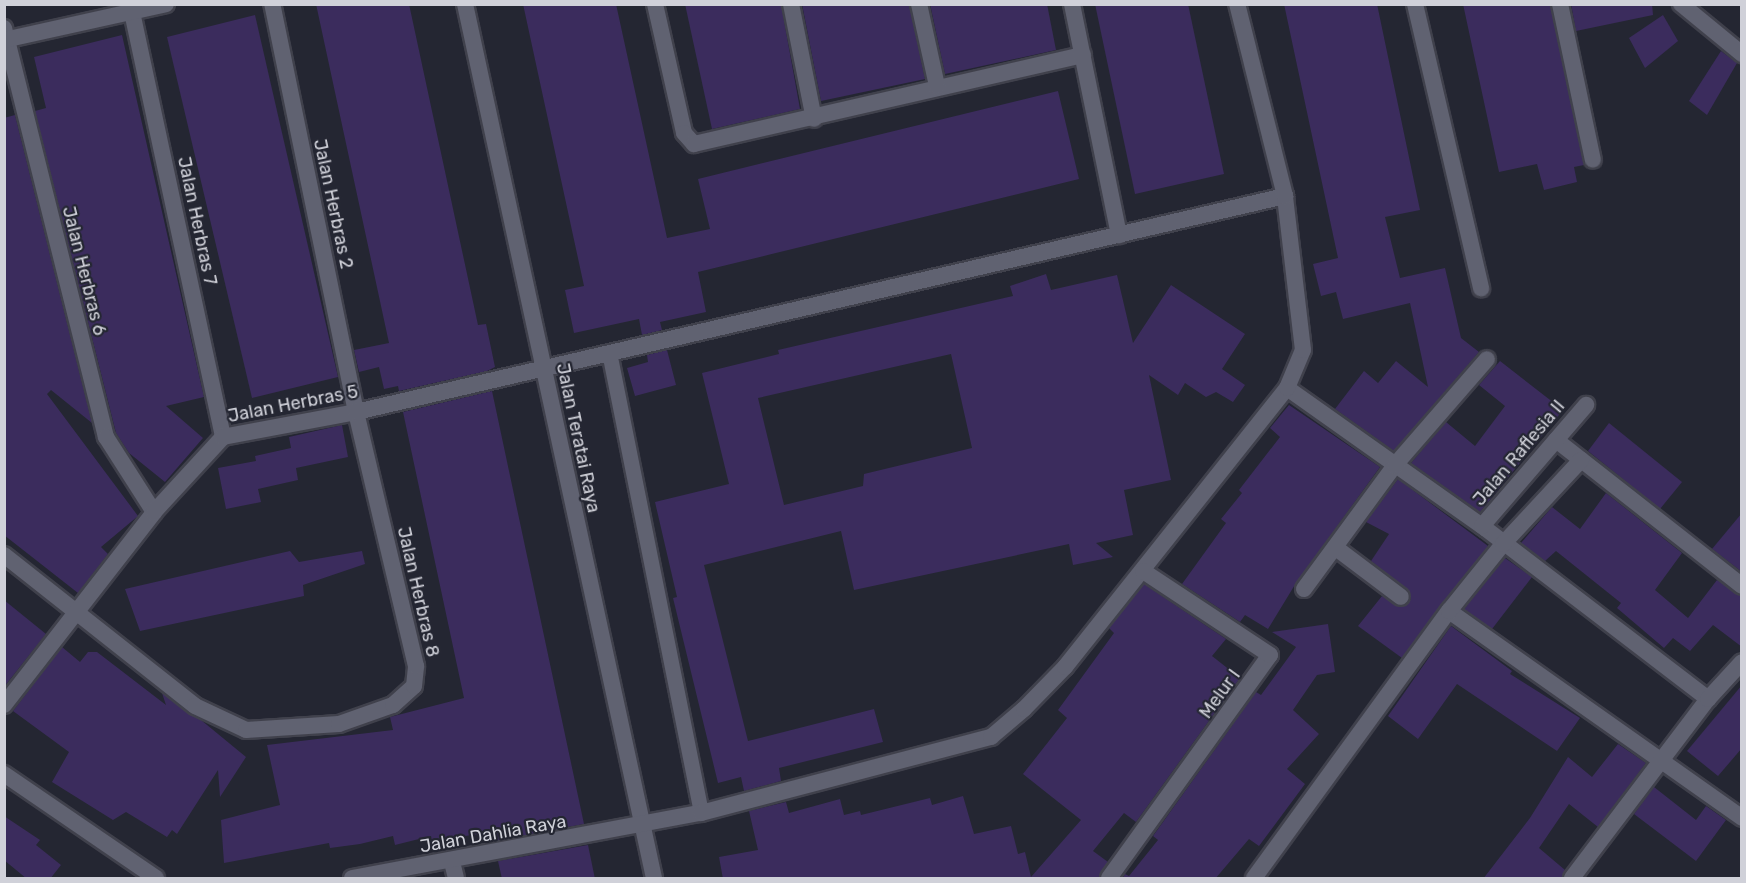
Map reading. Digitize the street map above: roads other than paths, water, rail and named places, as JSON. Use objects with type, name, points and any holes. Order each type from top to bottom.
[{"type":"street","points":[[5,35],[166,4]]},
{"type":"street","name":"Jalan Herbras 2","points":[[272,4],[356,412]]},
{"type":"street","name":"Jalan Teratai Raya","points":[[465,4],[654,879]]},
{"type":"street","points":[[655,4],[687,141],[703,145],[814,119],[937,86],[1083,55]]},
{"type":"street","points":[[791,4],[814,119]]},
{"type":"street","points":[[919,4],[937,86]]},
{"type":"street","points":[[1072,4],[1119,235]]},
{"type":"street","name":"Jalan Dahlia Raya","points":[[352,879],[452,862],[701,813],[991,737],[1065,668],[1287,388],[1300,360],[1304,338],[1285,196],[1237,4]]},
{"type":"street","points":[[1415,4],[1481,288]]},
{"type":"street","points":[[1560,4],[1593,160]]},
{"type":"street","points":[[1681,4],[1742,54]]},
{"type":"street","name":"Jalan Herbras 7","points":[[132,12],[223,437]]},
{"type":"street","name":"Jalan Herbras 6","points":[[5,35],[106,437],[154,512]]},
{"type":"street","name":"Jalan Herbras 5","points":[[4,705],[154,512],[223,437],[356,412],[542,366],[1285,196]]},
{"type":"street","points":[[1304,589],[1395,465],[1487,359]]},
{"type":"street","points":[[1287,388],[1484,528],[1708,699]]},
{"type":"street","name":"Jalan Raflesia II","points":[[1484,528],[1586,405]]},
{"type":"street","name":"Jalan Herbras 8","points":[[77,613],[195,706],[246,730],[339,724],[393,705],[414,686],[416,666],[356,412]]},
{"type":"street","points":[[1556,440],[1742,586]]},
{"type":"street","points":[[1254,879],[1502,542],[1581,460]]},
{"type":"street","points":[[1336,548],[1401,597]]},
{"type":"street","points":[[4,555],[77,613]]},
{"type":"street","name":"Melur I","points":[[1108,879],[1270,655],[1143,571]]},
{"type":"street","points":[[1449,611],[1664,760],[1742,819]]},
{"type":"street","points":[[1572,879],[1708,699],[1742,662]]},
{"type":"street","points":[[4,774],[156,879]]},
{"type":"street","points":[[452,862],[456,879]]},
{"type":"lane","points":[[609,352],[701,813]]}]
